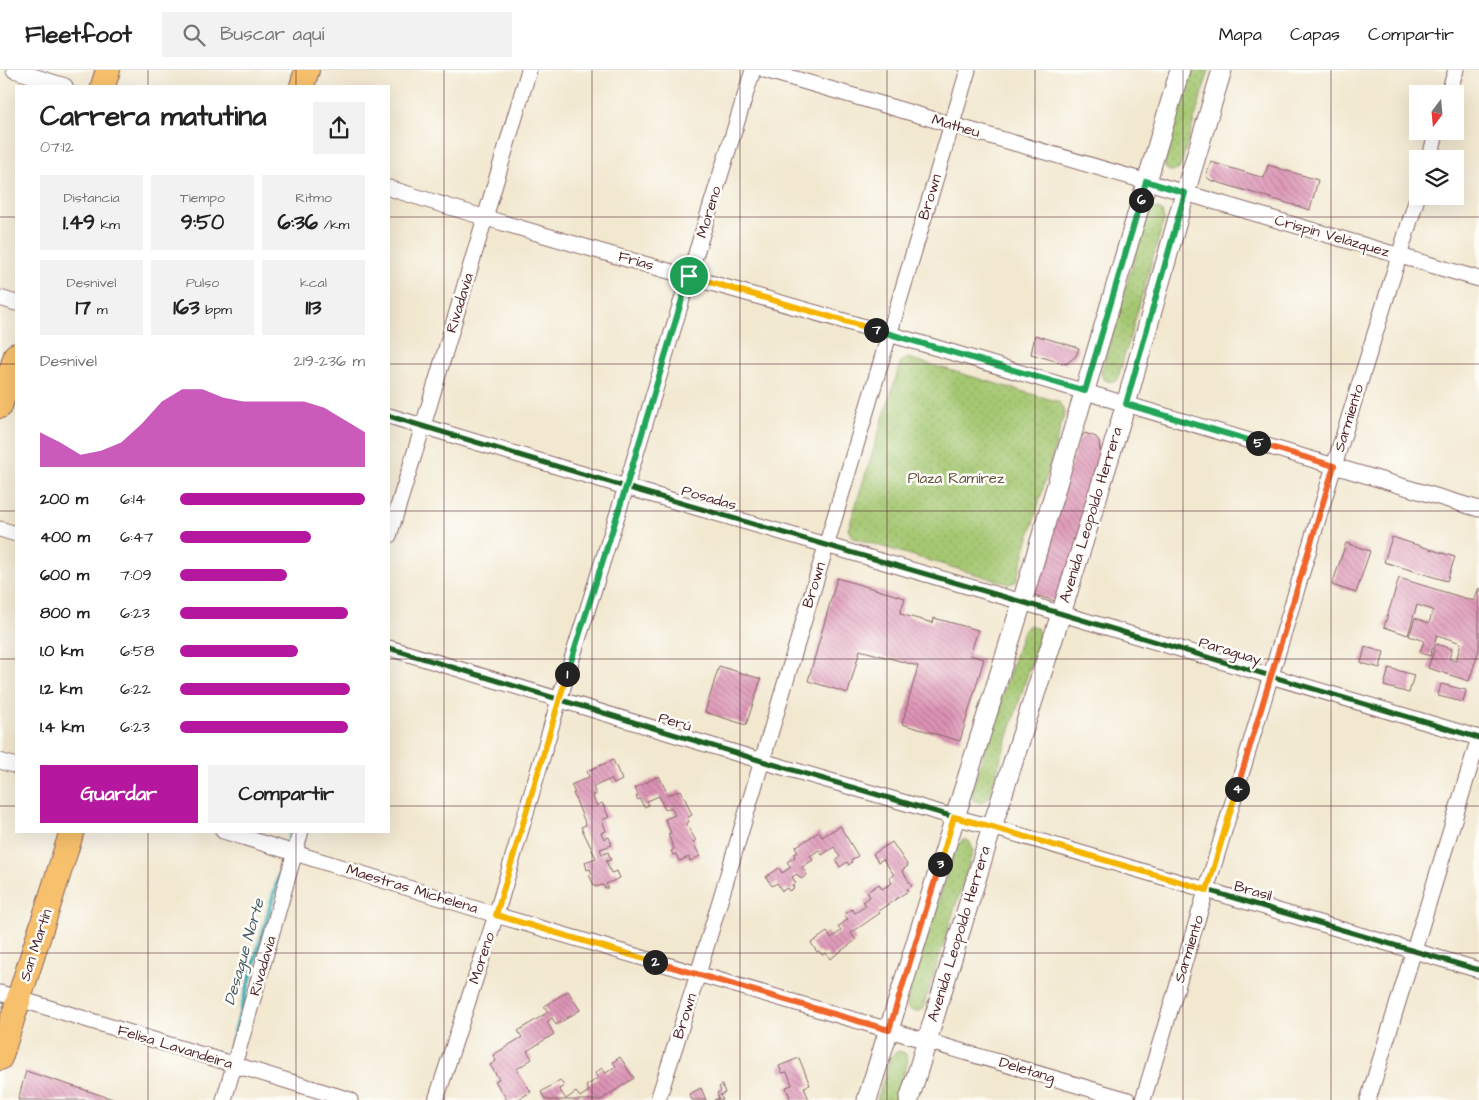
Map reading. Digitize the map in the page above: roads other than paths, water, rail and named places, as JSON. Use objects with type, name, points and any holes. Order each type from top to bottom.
[{"type":"main road","points":[[103,85],[108,70]]},
{"type":"main road","points":[[302,85],[307,70]]},
{"type":"main road","points":[[0,406],[15,358]]},
{"type":"main road","name":"San Martín","points":[[0,1058],[9,995],[71,833]]},
{"type":"street","points":[[14,70],[62,85]]},
{"type":"street","name":"Rivadavia","points":[[390,533],[529,70]]},
{"type":"street","name":"Moreno","points":[[436,1100],[496,915],[559,700],[753,70]]},
{"type":"street","name":"Matheu","points":[[765,70],[1185,193]]},
{"type":"street","name":"Brown","points":[[658,1100],[698,974],[968,70]]},
{"type":"street","points":[[867,1100],[1022,602],[1180,70]]},
{"type":"street","name":"Avenida Leopoldo Herrera","points":[[909,1100],[992,827],[1126,404],[1185,193],[1222,70]]},
{"type":"street","points":[[1451,85],[1456,70]]},
{"type":"street","name":"Frías","points":[[390,188],[485,218],[1085,391],[1479,509]]},
{"type":"street","name":"Crispin Velázquez","points":[[1185,193],[1479,279]]},
{"type":"street","name":"Sarmiento","points":[[1143,1100],[1334,466],[1415,205]]},
{"type":"street","points":[[0,298],[15,303]]},
{"type":"street","name":"Posadas","points":[[390,416],[826,546],[1022,602]]},
{"type":"street","points":[[0,529],[15,534]]},
{"type":"street","name":"Avenida Leopoldo Herrera","points":[[1022,602],[1061,614]]},
{"type":"street","name":"Paraguay","points":[[1061,614],[1479,738]]},
{"type":"street","name":"Perú","points":[[390,648],[954,817]]},
{"type":"street","points":[[1368,1100],[1479,738]]},
{"type":"street","points":[[0,761],[15,766]]},
{"type":"street","name":"Avenida Leopoldo Herrera","points":[[954,817],[992,827]]},
{"type":"street","name":"Brasil","points":[[992,827],[1479,970]]},
{"type":"street","name":"Maestras Michelena","points":[[229,833],[496,915],[889,1030]]},
{"type":"street","name":"Rivadavia","points":[[224,1100],[300,833]]},
{"type":"street","name":"Felisa Lavandeira","points":[[9,995],[350,1100]]},
{"type":"street","name":"Avenida Leopoldo Herrera","points":[[889,1030],[927,1040]]},
{"type":"street","name":"Deletang","points":[[927,1040],[1128,1100]]},
{"type":"waterway","name":"Desague Norte","points":[[288,844],[291,833]]},
{"type":"waterway","name":"Desague Norte","points":[[229,1053],[284,858]]},
{"type":"park label","name":"Plaza Ramírez","points":[[956,478]]}]
